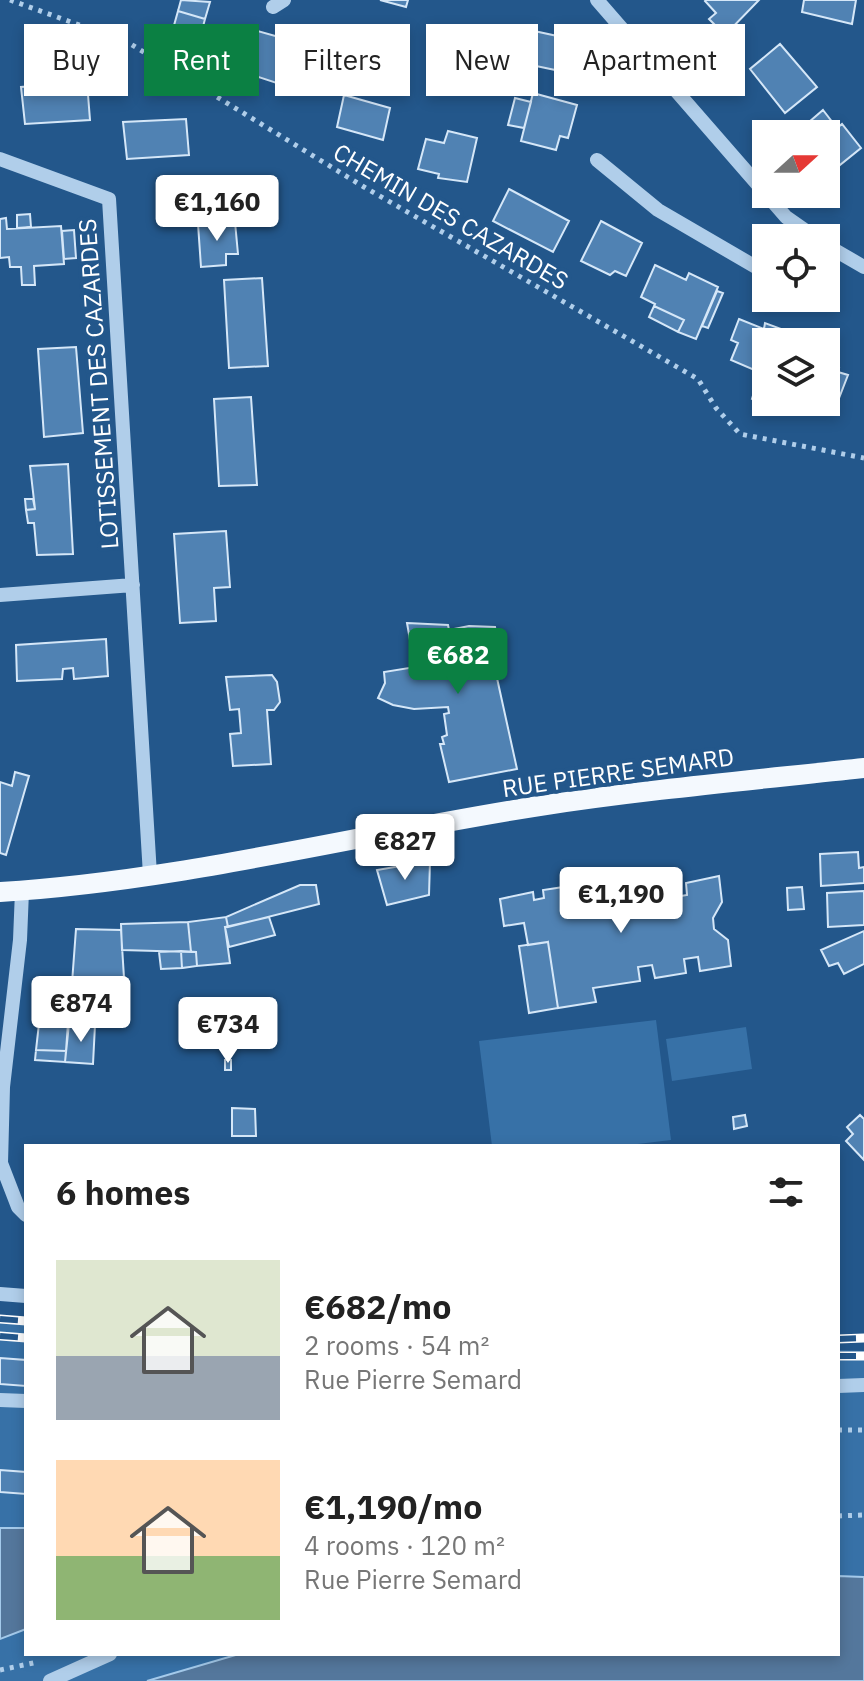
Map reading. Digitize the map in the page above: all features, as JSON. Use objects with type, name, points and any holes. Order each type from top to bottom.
[{"type":"main road","name":"RUE PIERRE SEMARD","points":[[0,892],[150,875],[533,807],[864,768]]},
{"type":"street","points":[[601,1],[786,217],[796,224]]},
{"type":"street","name":"LOTISSEMENT DES CAZARDES","points":[[0,159],[109,199],[150,875]]},
{"type":"street","points":[[597,160],[658,210],[752,265]]},
{"type":"street","points":[[840,256],[864,267]]},
{"type":"street","points":[[0,595],[133,585]]},
{"type":"street","points":[[22,891],[20,940],[3,1087],[1,1163],[18,1207],[24,1213]]},
{"type":"street","points":[[0,1294],[24,1296]]},
{"type":"street","points":[[840,1386],[864,1385]]},
{"type":"street","points":[[0,1400],[24,1401]]},
{"type":"street","points":[[50,1681],[106,1656]]},
{"type":"path","name":"CHEMIN DES CAZARDES","points":[[10,0],[129,43],[364,187],[698,379],[716,408],[740,434],[864,458]]},
{"type":"path","points":[[840,1430],[864,1430]]},
{"type":"path","points":[[840,1516],[864,1515]]},
{"type":"path","points":[[0,1670],[41,1662]]},
{"type":"shaded area","points":[[656,1020],[671,1140],[638,1144],[492,1144],[479,1041]]},
{"type":"shaded area","points":[[746,1027],[752,1069],[672,1081],[666,1039]]},
{"type":"shaded area","points":[[0,1318],[24,1319],[24,1656],[840,1656],[840,1350],[864,1351],[864,1681],[0,1681]]},
{"type":"shaded area","points":[[0,1528],[24,1528],[24,1630],[0,1639]]},
{"type":"shaded area","points":[[840,1576],[864,1577],[864,1681],[147,1681],[232,1656],[840,1656]]},
{"type":"building","points":[[181,0],[210,2],[205,19],[178,11]]},
{"type":"building","points":[[380,0],[408,0],[406,7]]},
{"type":"building","points":[[759,0],[736,24],[714,24],[709,19],[716,13],[705,1]]},
{"type":"building","points":[[804,0],[856,0],[852,24],[802,12]]},
{"type":"building","points":[[178,11],[205,19],[204,24],[174,24]]},
{"type":"building","points":[[259,31],[275,36],[275,82],[259,77]]},
{"type":"building","points":[[538,32],[554,35],[554,70],[538,66]]},
{"type":"building","points":[[780,44],[817,87],[785,113],[750,69]]},
{"type":"building","points":[[21,87],[24,87],[24,96],[88,96],[90,120],[25,124]]},
{"type":"building","points":[[538,94],[577,105],[568,138],[560,136],[556,150],[521,141],[532,96]]},
{"type":"building","points":[[344,96],[390,108],[383,140],[337,127]]},
{"type":"building","points":[[515,98],[531,102],[524,128],[508,125]]},
{"type":"building","points":[[823,110],[831,120],[811,120]]},
{"type":"building","points":[[186,119],[189,155],[127,159],[123,122]]},
{"type":"building","points":[[842,124],[861,148],[840,165],[840,126]]},
{"type":"building","points":[[448,131],[477,138],[467,182],[438,178],[439,174],[418,169],[426,139],[444,143]]},
{"type":"building","points":[[509,189],[569,221],[553,252],[493,221]]},
{"type":"building","points":[[30,214],[31,227],[17,228],[17,215]]},
{"type":"building","points":[[6,218],[7,229],[61,226],[64,264],[34,266],[35,285],[22,285],[21,267],[10,267],[9,257],[0,258],[0,219]]},
{"type":"building","points":[[601,221],[642,243],[626,276],[615,271],[610,275],[581,261]]},
{"type":"building","points":[[235,222],[238,254],[226,254],[226,265],[201,267],[198,224]]},
{"type":"building","points":[[74,230],[76,258],[64,259],[62,231]]},
{"type":"building","points":[[655,265],[686,280],[689,273],[718,287],[696,339],[678,332],[684,320],[641,297]]},
{"type":"building","points":[[262,278],[268,366],[229,368],[224,280]]},
{"type":"building","points":[[717,291],[723,293],[708,328],[702,326]]},
{"type":"building","points":[[654,306],[684,320],[678,332],[649,317]]},
{"type":"building","points":[[739,319],[762,328],[752,328],[752,369],[731,360],[738,343],[731,340]]},
{"type":"building","points":[[76,347],[83,433],[44,437],[38,349]]},
{"type":"building","points":[[840,373],[848,375],[840,396]]},
{"type":"building","points":[[251,397],[257,485],[219,486],[214,399]]},
{"type":"building","points":[[68,464],[73,554],[37,555],[34,523],[28,523],[26,510],[35,509],[30,466]]},
{"type":"building","points":[[25,499],[33,499],[35,509],[26,510]]},
{"type":"building","points":[[226,531],[230,587],[214,588],[216,621],[180,623],[174,534]]},
{"type":"building","points":[[407,623],[448,625],[449,630],[469,626],[495,627],[502,668],[495,669],[517,769],[449,782],[440,744],[444,744],[442,737],[447,735],[444,714],[449,713],[448,707],[414,709],[378,698],[385,683],[384,672],[428,665],[427,655],[413,657]]},
{"type":"building","points":[[106,639],[108,676],[74,679],[73,668],[63,669],[62,679],[17,681],[16,645]]},
{"type":"building","points":[[272,675],[277,682],[280,702],[274,710],[267,710],[271,764],[233,766],[230,734],[241,733],[239,709],[230,710],[226,677]]},
{"type":"building","points":[[15,772],[29,776],[6,855],[0,853],[0,782],[12,786]]},
{"type":"building","points":[[858,852],[859,868],[864,867],[864,883],[821,886],[820,854]]},
{"type":"building","points":[[430,861],[429,895],[387,905],[377,870]]},
{"type":"building","points":[[719,876],[722,902],[713,918],[714,929],[728,940],[731,966],[700,971],[698,957],[684,959],[686,973],[655,978],[652,965],[638,967],[640,981],[593,988],[596,1002],[558,1008],[548,942],[528,945],[524,923],[504,926],[500,899],[533,892],[534,900],[544,898],[543,890],[577,885],[580,903],[628,893],[630,906],[642,903],[641,891],[673,885],[675,897],[687,895],[686,883]]},
{"type":"building","points":[[300,885],[316,885],[319,904],[228,927],[226,917]]},
{"type":"building","points":[[802,887],[804,909],[788,910],[787,888]]},
{"type":"building","points":[[864,891],[864,925],[828,927],[827,893]]},
{"type":"building","points":[[226,917],[230,963],[197,966],[196,952],[191,952],[188,922]]},
{"type":"building","points":[[269,917],[275,935],[229,947],[225,927]]},
{"type":"building","points":[[188,922],[191,952],[122,950],[121,924]]},
{"type":"building","points":[[76,929],[121,930],[125,994],[81,993],[81,983],[72,983]]},
{"type":"building","points":[[864,931],[864,964],[844,974],[838,963],[829,966],[821,950]]},
{"type":"building","points":[[548,942],[558,1008],[529,1013],[519,946]]},
{"type":"building","points":[[181,951],[182,968],[161,969],[159,952]]},
{"type":"building","points":[[181,951],[196,952],[197,966],[182,968]]},
{"type":"building","points":[[42,1000],[63,1001],[62,1008],[41,1006]]},
{"type":"building","points":[[41,1006],[69,1009],[66,1051],[36,1050]]},
{"type":"building","points":[[69,1024],[95,1025],[93,1064],[65,1062]]},
{"type":"building","points":[[36,1050],[66,1051],[65,1062],[35,1060]]},
{"type":"building","points":[[225,1060],[231,1060],[231,1070],[225,1070]]},
{"type":"building","points":[[232,1108],[255,1109],[256,1136],[232,1136]]},
{"type":"building","points":[[745,1115],[747,1126],[734,1129],[733,1117]]},
{"type":"building","points":[[860,1115],[864,1119],[864,1160],[846,1141],[853,1134],[847,1127]]},
{"type":"building","points":[[0,1358],[24,1360],[24,1386],[0,1384]]},
{"type":"building","points":[[0,1470],[24,1472],[24,1494],[0,1492]]},
{"type":"railway","points":[[0,1319],[24,1321]]},
{"type":"railway","points":[[0,1336],[24,1338]]},
{"type":"railway","points":[[840,1339],[864,1338]]},
{"type":"railway","points":[[840,1356],[864,1356]]}]
